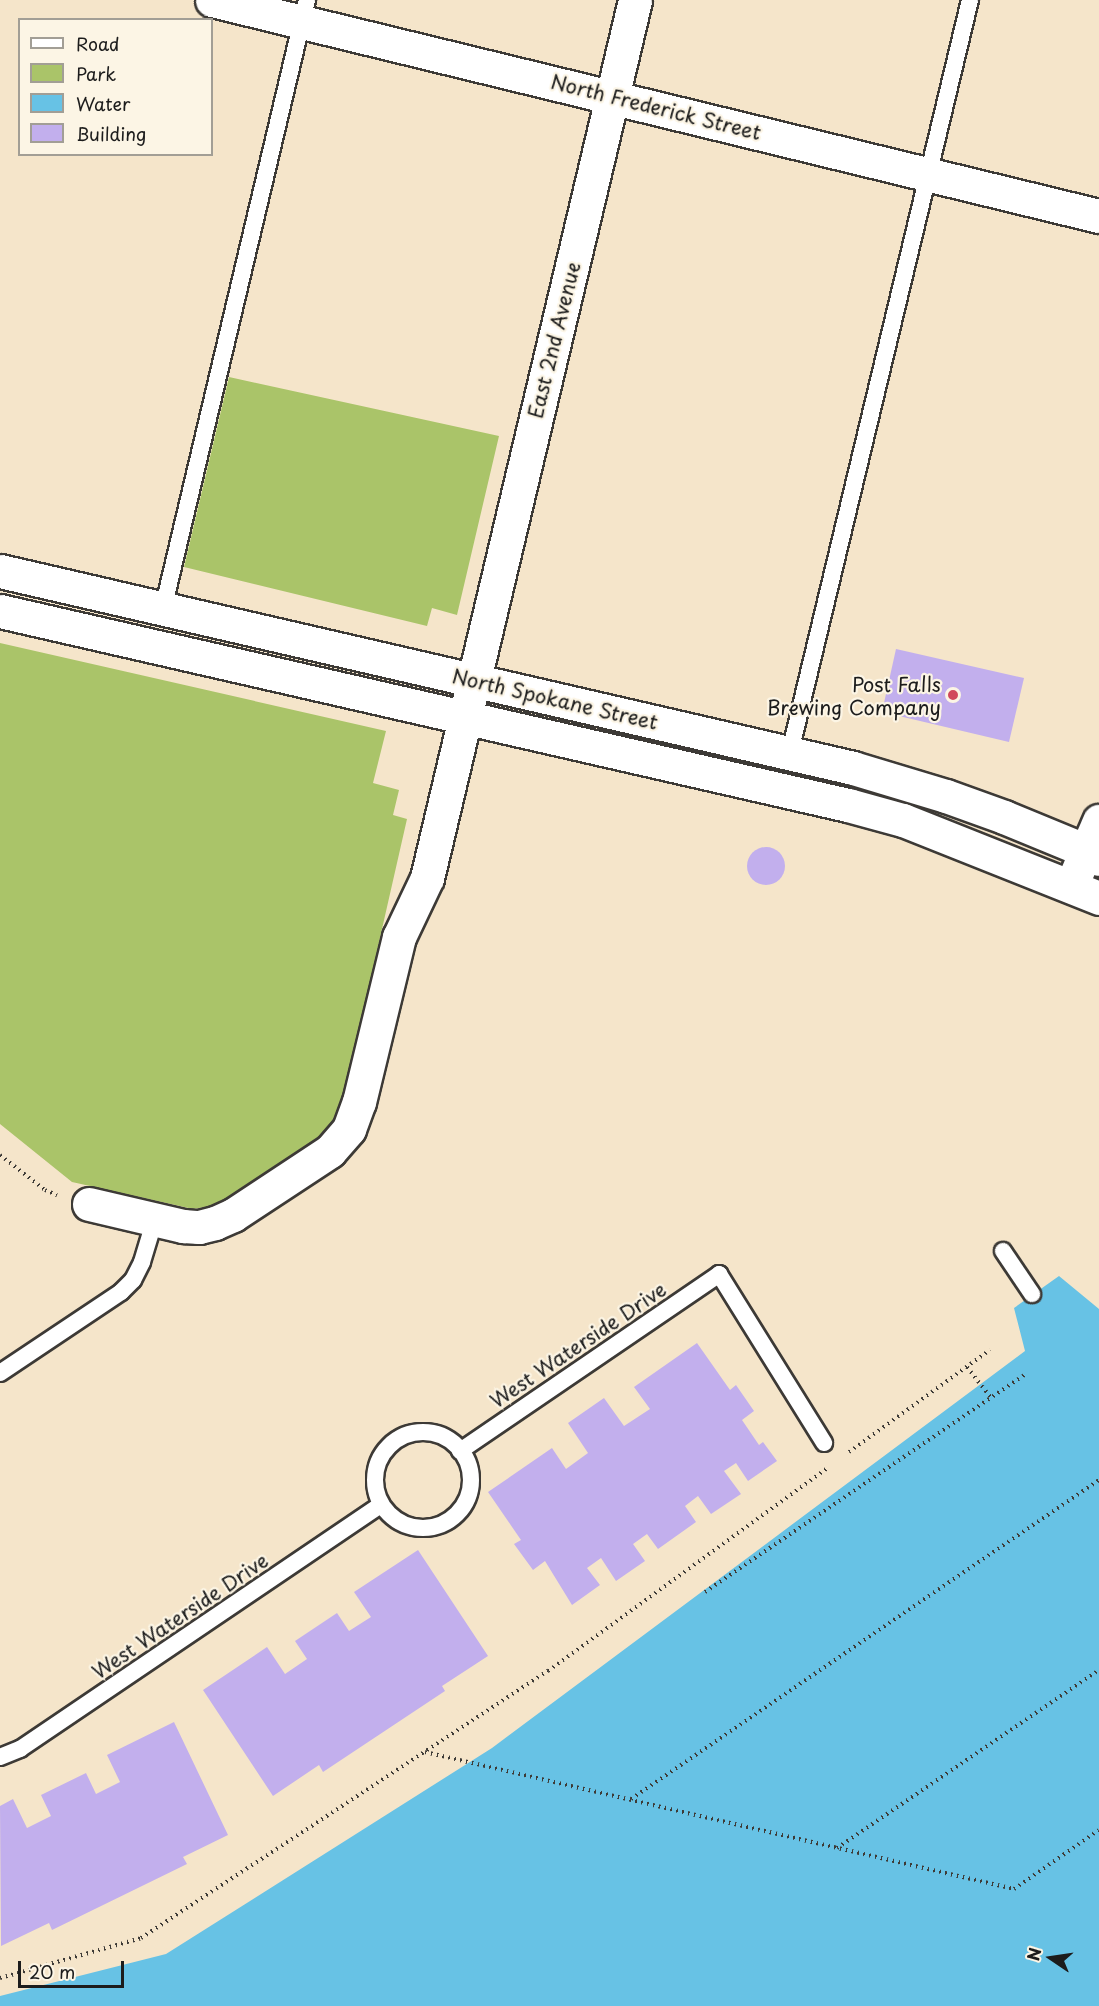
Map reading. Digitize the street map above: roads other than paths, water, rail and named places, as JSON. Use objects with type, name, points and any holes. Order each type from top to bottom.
[{"type":"street","name":"North Frederick Street","points":[[212,0],[304,10],[613,96],[1099,216]]},
{"type":"street","name":"East 2nd Avenue","points":[[89,1204],[199,1227],[215,1223],[233,1215],[330,1151],[350,1129],[359,1102],[392,961],[402,932],[423,890],[635,0]]},
{"type":"street","name":"North Spokane Street","points":[[0,571],[790,752],[946,796],[1093,855]]},
{"type":"street","name":"North Spokane Street","points":[[0,611],[773,787],[903,820],[1085,892]]},
{"type":"street","points":[[1085,892],[1099,821]]},
{"type":"lane","points":[[790,752],[970,0]]},
{"type":"lane","points":[[163,609],[304,10]]},
{"type":"lane","points":[[0,1373],[121,1292],[133,1280],[142,1262],[155,1219]]},
{"type":"lane","points":[[1004,1251],[1032,1294]]},
{"type":"lane","name":"West Waterside Drive","points":[[460,1451],[719,1274],[824,1443]]},
{"type":"lane","points":[[423,1432],[450,1441],[460,1451],[468,1464],[470,1480],[468,1496],[461,1509],[449,1520],[435,1527],[419,1528],[405,1525],[391,1517],[381,1505],[376,1491],[378,1463],[396,1441],[408,1434],[423,1432]]},
{"type":"lane","name":"West Waterside Drive","points":[[0,1757],[30,1742],[381,1505]]},
{"type":"water","points":[[1059,1276],[1099,1309],[1099,2006],[0,2006],[0,1996],[166,1954],[492,1748],[1025,1351],[1014,1308]]},
{"type":"place","name":"Post Falls Brewing Company","points":[[953,695]]}]
